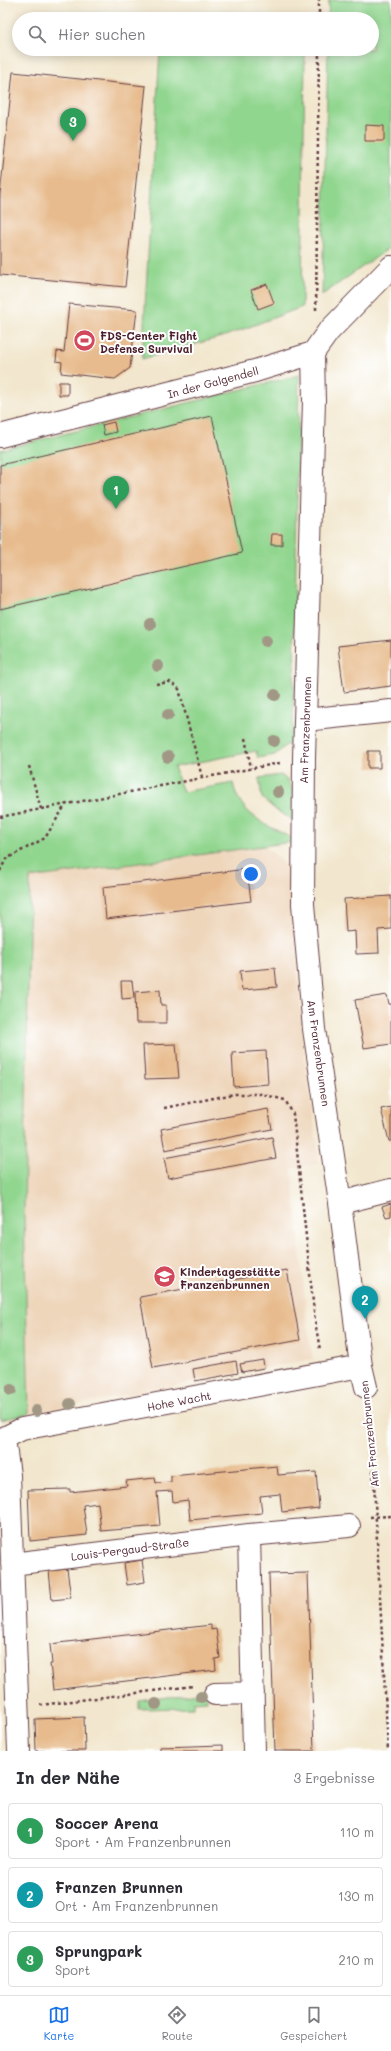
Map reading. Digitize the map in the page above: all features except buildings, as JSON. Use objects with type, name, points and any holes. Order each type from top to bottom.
[{"type":"street","points":[[313,353],[328,332],[391,267]]},
{"type":"street","name":"In der Galgendell","points":[[0,436],[255,371],[313,353]]},
{"type":"street","name":"Am Franzenbrunnen","points":[[313,353],[314,400],[304,758],[303,904],[314,1029],[340,1202],[360,1366],[366,1387]]},
{"type":"street","points":[[305,720],[391,711]]},
{"type":"street","points":[[340,1202],[391,1190]]},
{"type":"street","name":"Hohe Wacht","points":[[2,1440],[11,1433],[22,1429],[360,1366]]},
{"type":"street","points":[[2,1440],[9,1475],[19,1751]]},
{"type":"street","name":"Louis-Pergaud-Straße","points":[[12,1564],[249,1535],[349,1526]]},
{"type":"street","points":[[249,1535],[254,1751]]},
{"type":"street","points":[[215,1694],[253,1693]]},
{"type":"path","points":[[319,12],[320,0]]},
{"type":"path","points":[[319,56],[315,328],[328,332]]},
{"type":"path","points":[[156,684],[170,682],[179,689],[202,777]]},
{"type":"path","points":[[245,738],[251,768]]},
{"type":"path","points":[[0,817],[304,758]]},
{"type":"path","points":[[30,766],[41,809]]},
{"type":"path","points":[[0,870],[6,859],[45,838],[66,804]]},
{"type":"path","points":[[164,1108],[234,1094],[262,1094],[285,1100],[293,1114],[315,1321],[324,1373]]},
{"type":"path","name":"Am Franzenbrunnen","points":[[366,1387],[376,1517],[388,1751]]},
{"type":"path","points":[[376,1517],[391,1516]]},
{"type":"path","points":[[17,1708],[214,1683],[215,1694]]},
{"type":"shaded area","points":[[265,846],[294,872],[297,967],[307,1076],[320,1164],[292,1169],[309,1339],[313,1359],[29,1414],[24,1215],[30,878]]},
{"type":"green space","points":[[329,0],[391,0],[391,247],[322,295],[328,56],[379,56],[379,12],[328,12]]},
{"type":"green space","points":[[160,56],[305,56],[302,307],[225,336],[142,359]]},
{"type":"green space","points":[[299,375],[293,744],[286,745],[275,755],[258,758],[256,751],[174,767],[183,792],[233,783],[236,794],[247,811],[263,823],[292,838],[292,842],[30,878],[24,1215],[29,1414],[0,1420],[0,450]]},
{"type":"green space","points":[[281,775],[290,784],[292,790],[294,801],[293,820],[277,811],[262,798],[259,778]]},
{"type":"green space","points":[[206,1692],[207,1701],[193,1702],[193,1708],[139,1709],[139,1701]]},
{"type":"place","name":"Sprungpark","points":[[73,141]]},
{"type":"place","name":"FDS-Center Fight Defense Survival","points":[[85,341]]},
{"type":"place","name":"Soccer Arena","points":[[116,509]]},
{"type":"place","name":"Kindertagesstätte Franzenbrunnen","points":[[164,1277]]},
{"type":"place","name":"Franzen Brunnen","points":[[365,1319]]}]
